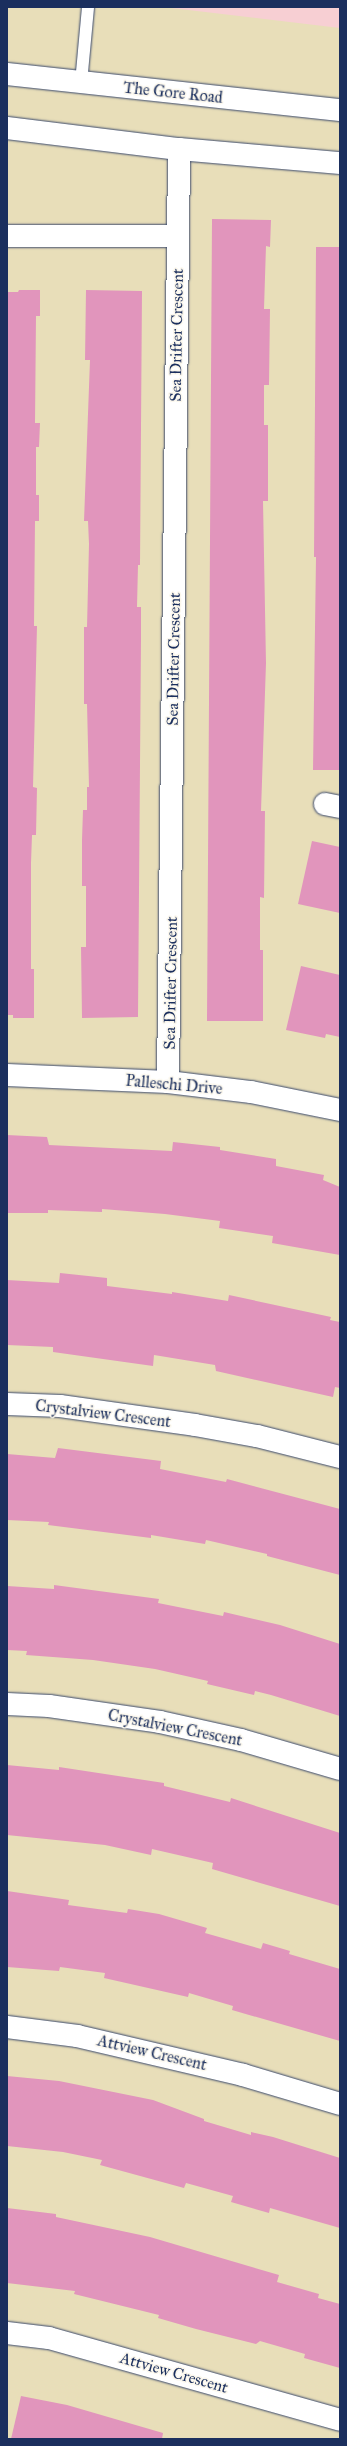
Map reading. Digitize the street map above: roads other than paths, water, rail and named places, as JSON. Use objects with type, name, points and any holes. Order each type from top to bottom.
[{"type":"street","name":"The Gore Road","points":[[7,74],[340,110]]},
{"type":"street","points":[[7,128],[179,149],[340,163]]},
{"type":"street","name":"Sea Drifter Crescent","points":[[168,1082],[179,149]]},
{"type":"street","points":[[7,236],[178,236]]},
{"type":"street","name":"Palleschi Drive","points":[[7,1075],[168,1082],[250,1092],[340,1110]]},
{"type":"street","name":"Crystalview Crescent","points":[[7,1404],[60,1406],[195,1425],[257,1436],[340,1457]]},
{"type":"street","name":"Crystalview Crescent","points":[[7,1704],[49,1706],[160,1722],[241,1740],[340,1769]]},
{"type":"street","name":"Attview Crescent","points":[[7,2027],[77,2036],[243,2075],[340,2104]]},
{"type":"street","name":"Attview Crescent","points":[[7,2333],[49,2338],[340,2420]]},
{"type":"lane","points":[[81,83],[88,7]]}]
